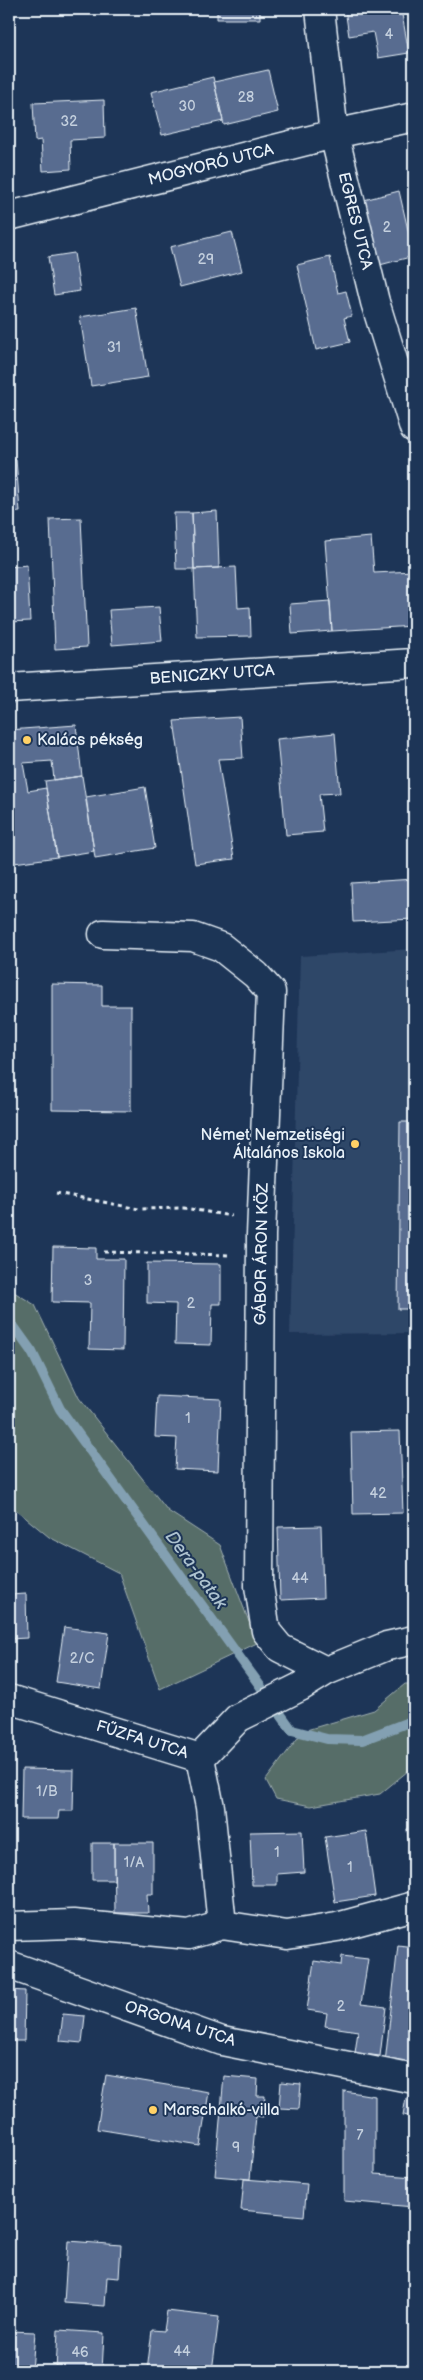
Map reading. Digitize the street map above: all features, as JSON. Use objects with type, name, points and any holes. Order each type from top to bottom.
[{"type":"street","name":"EGRES UTCA","points":[[320,9],[334,134],[374,302],[414,428]]},
{"type":"street","name":"MOGYORÓ UTCA","points":[[9,216],[334,134],[414,117]]},
{"type":"street","name":"BENICZKY UTCA","points":[[9,688],[414,663]]},
{"type":"street","name":"GÁBOR ÁRON KÖZ","points":[[103,934],[193,937],[221,946],[256,975],[271,992],[261,1248],[259,1586],[266,1631],[280,1648],[326,1671]]},
{"type":"street","points":[[200,1758],[238,1718],[300,1687],[326,1671],[387,1646],[414,1640]]},
{"type":"street","name":"FŰZFA UTCA","points":[[9,1699],[200,1758],[207,1787],[222,1925]]},
{"type":"street","points":[[9,1926],[73,1924],[189,1935],[222,1925],[288,1935],[337,1927],[414,1906]]},
{"type":"street","name":"ORGONA UTCA","points":[[9,1965],[222,2040],[414,2079]]},
{"type":"path","points":[[56,1193],[139,1209],[184,1208],[216,1212],[238,1218],[261,1248],[228,1255],[104,1252]]},
{"type":"shaded area","name":"Német Nemzetiségi Általános Iskola","points":[[414,949],[414,1333],[290,1334],[300,956]]},
{"type":"green space","points":[[9,1289],[35,1305],[79,1398],[168,1511],[220,1545],[257,1643],[160,1689],[119,1573],[49,1537],[9,1504]]},
{"type":"green space","points":[[405,1684],[414,1684],[414,1766],[380,1794],[311,1806],[276,1799],[266,1780],[303,1731],[374,1710]]},
{"type":"building","points":[[217,9],[260,9],[260,19],[217,19]]},
{"type":"building","points":[[345,9],[401,9],[409,53],[378,58],[373,32],[349,36]]},
{"type":"building","points":[[268,70],[278,112],[224,125],[214,82]]},
{"type":"building","points":[[213,77],[223,121],[162,135],[151,92]]},
{"type":"building","points":[[104,100],[105,138],[70,140],[71,169],[43,171],[41,140],[35,141],[33,103]]},
{"type":"building","points":[[399,191],[414,256],[376,266],[360,201]]},
{"type":"building","points":[[232,232],[242,271],[180,287],[170,247]]},
{"type":"building","points":[[74,253],[80,291],[54,295],[48,257]]},
{"type":"building","points":[[330,257],[338,293],[346,291],[352,316],[344,318],[350,342],[316,350],[297,265]]},
{"type":"building","points":[[136,308],[148,377],[91,386],[80,317]]},
{"type":"building","points":[[9,459],[16,459],[20,512],[9,513]]},
{"type":"building","points":[[217,511],[219,568],[194,569],[192,513]]},
{"type":"building","points":[[174,513],[192,513],[194,569],[176,569]]},
{"type":"building","points":[[81,518],[87,647],[55,649],[50,519]]},
{"type":"building","points":[[414,525],[414,571],[410,526]]},
{"type":"building","points":[[371,537],[374,573],[414,571],[414,626],[332,631],[325,541]]},
{"type":"building","points":[[27,565],[30,621],[9,622],[9,567]]},
{"type":"building","points":[[236,567],[238,608],[250,607],[251,636],[197,637],[194,569]]},
{"type":"building","points":[[330,601],[332,631],[292,634],[290,604]]},
{"type":"building","points":[[159,607],[162,641],[112,645],[109,610]]},
{"type":"building","points":[[240,717],[243,758],[218,759],[234,859],[195,864],[174,721]]},
{"type":"building","points":[[76,725],[82,776],[54,780],[52,761],[23,763],[28,791],[46,788],[57,857],[14,863],[9,835],[9,730]]},
{"type":"building","points":[[335,733],[340,793],[319,794],[323,832],[286,835],[277,739]]},
{"type":"building","points":[[82,776],[94,851],[57,857],[45,781]]},
{"type":"building","points":[[145,787],[155,848],[95,858],[86,797]]},
{"type":"building","points":[[414,879],[414,919],[353,922],[351,883]]},
{"type":"building","points":[[52,984],[102,985],[102,1006],[131,1006],[131,1111],[52,1110]]},
{"type":"building","points":[[9,995],[15,1019],[9,1020]]},
{"type":"building","points":[[400,1122],[414,1122],[414,1309],[398,1309]]},
{"type":"building","points":[[53,1247],[96,1248],[96,1259],[124,1259],[123,1350],[89,1349],[90,1303],[52,1302]]},
{"type":"building","points":[[147,1263],[221,1264],[221,1304],[212,1304],[211,1345],[175,1344],[176,1304],[147,1303]]},
{"type":"building","points":[[157,1396],[221,1399],[218,1471],[175,1469],[177,1438],[155,1437]]},
{"type":"building","points":[[400,1431],[403,1513],[353,1514],[351,1432]]},
{"type":"building","points":[[321,1526],[323,1598],[280,1600],[278,1527]]},
{"type":"building","points":[[26,1594],[27,1638],[9,1639],[9,1595]]},
{"type":"building","points":[[64,1627],[109,1633],[101,1689],[56,1682]]},
{"type":"building","points":[[22,1769],[74,1770],[73,1811],[59,1811],[58,1819],[21,1819]]},
{"type":"building","points":[[414,1828],[414,1885],[413,1885],[407,1829]]},
{"type":"building","points":[[302,1831],[304,1872],[277,1874],[277,1885],[252,1885],[250,1832]]},
{"type":"building","points":[[366,1831],[375,1896],[335,1902],[325,1837]]},
{"type":"building","points":[[92,1843],[114,1843],[114,1880],[92,1880]]},
{"type":"building","points":[[114,1843],[153,1843],[153,1894],[147,1894],[148,1913],[115,1913]]},
{"type":"building","points":[[398,1945],[414,1947],[414,2066],[385,2063]]},
{"type":"building","points":[[342,1956],[368,1959],[361,2004],[386,2007],[380,2056],[355,2053],[358,2031],[325,2026],[327,2013],[307,2010],[314,1961],[341,1965]]},
{"type":"building","points":[[9,1990],[25,1991],[24,2041],[9,2041]]},
{"type":"building","points":[[63,2014],[85,2016],[82,2043],[60,2041]]},
{"type":"building","name":"Marschalkó-villa","points":[[106,2075],[209,2092],[200,2146],[97,2129]]},
{"type":"building","points":[[224,2076],[258,2079],[257,2096],[265,2096],[263,2117],[256,2116],[250,2179],[215,2176]]},
{"type":"building","points":[[281,2082],[301,2084],[299,2109],[279,2108]]},
{"type":"building","points":[[344,2091],[375,2096],[375,2174],[414,2177],[414,2207],[344,2201]]},
{"type":"building","points":[[406,2098],[414,2100],[414,2117],[403,2115]]},
{"type":"building","points":[[244,2179],[307,2184],[304,2216],[241,2210]]},
{"type":"building","points":[[68,2241],[121,2245],[119,2278],[107,2277],[105,2306],[64,2303]]},
{"type":"building","points":[[167,2311],[219,2317],[212,2371],[147,2371],[152,2330],[164,2331]]},
{"type":"building","points":[[58,2330],[104,2333],[102,2371],[56,2371]]},
{"type":"building","points":[[9,2331],[35,2332],[32,2371],[9,2371]]},
{"type":"waterway","name":"Dera-patak","points":[[9,1320],[32,1352],[60,1409],[292,1730],[327,1739],[362,1740],[414,1720]]},
{"type":"place","name":"Kalács pékség","points":[[27,740]]},
{"type":"place","name":"Német Nemzetiségi Általános Iskola","points":[[355,1144]]},
{"type":"place","name":"Marschalkó-villa","points":[[153,2110]]}]
